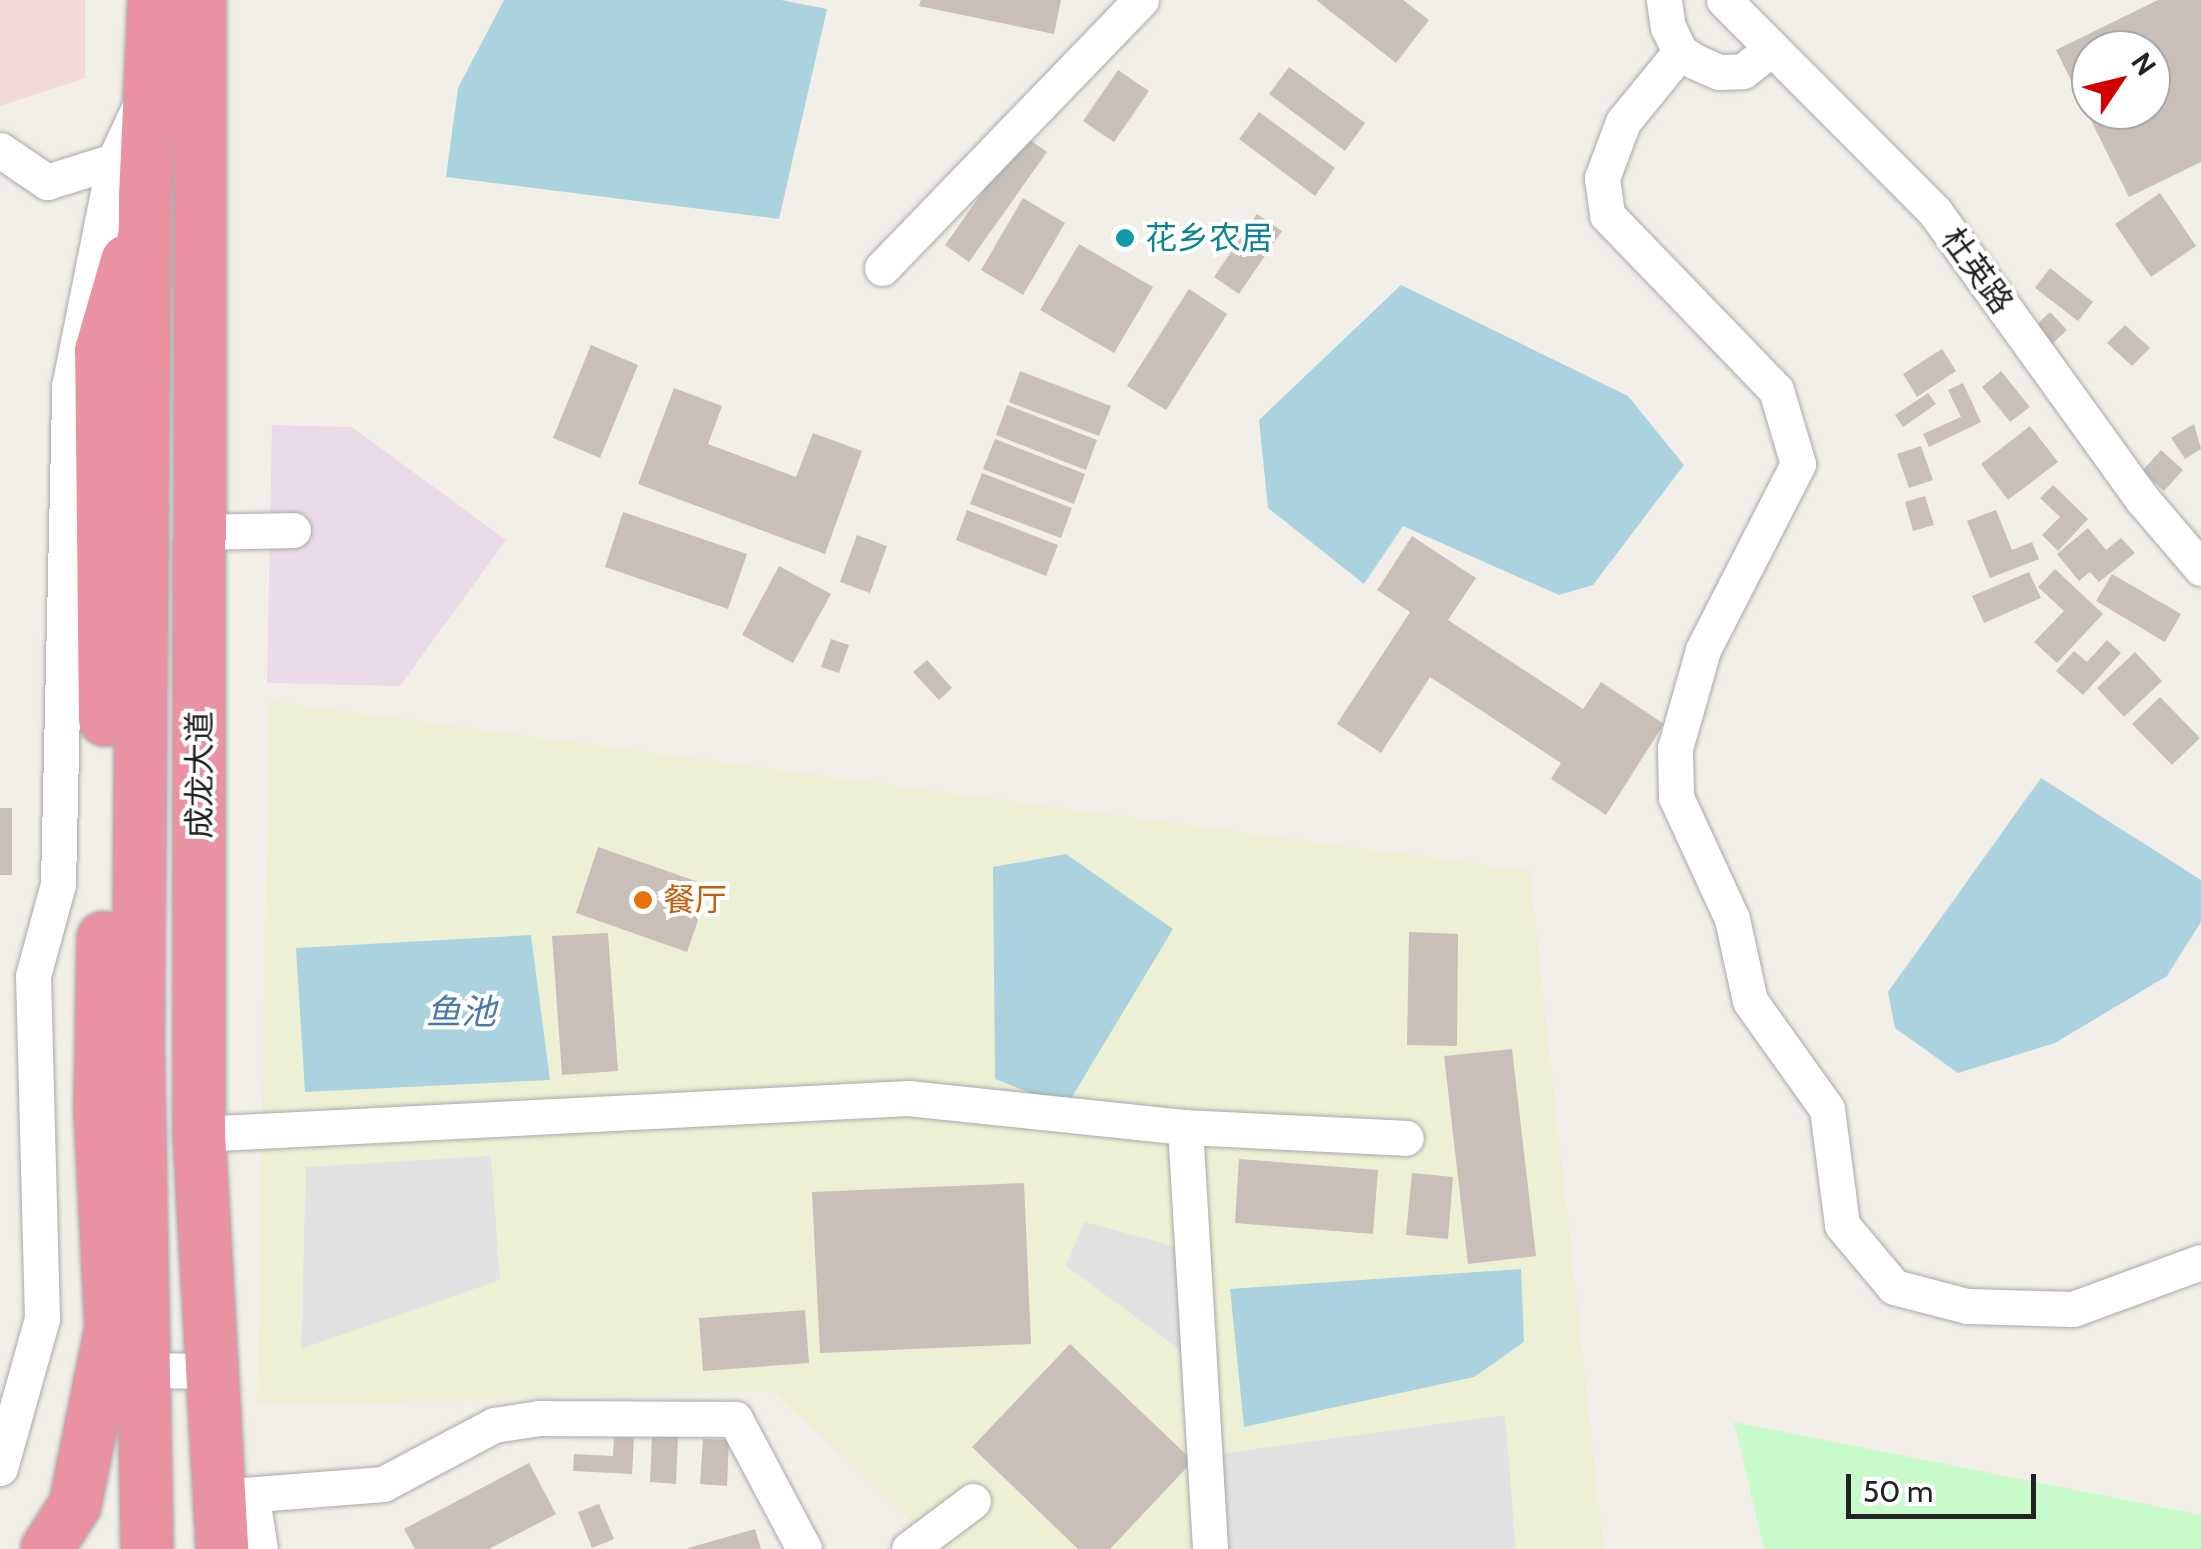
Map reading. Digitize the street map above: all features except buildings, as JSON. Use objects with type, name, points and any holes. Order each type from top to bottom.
[{"type":"highway","name":"成龙大道","points":[[146,1549],[129,179],[154,78],[154,0]]},
{"type":"highway","name":"成龙大道","points":[[200,0],[199,1134],[210,1371],[235,1498],[222,1549]]},
{"type":"highway","points":[[48,1549],[75,1506],[111,1328],[100,1108],[106,803],[102,351],[129,179]]},
{"type":"street","points":[[882,268],[1141,0]]},
{"type":"street","points":[[1664,0],[1680,52],[1720,72],[1743,70],[1772,48]]},
{"type":"street","name":"杜英路","points":[[1724,0],[1935,212],[2142,500],[2201,568]]},
{"type":"street","points":[[1680,52],[1623,122],[1602,178],[1607,215],[1776,390],[1798,464],[1703,650],[1676,748],[1676,797],[1732,919],[1750,1001],[1827,1109],[1842,1225],[1894,1287],[1967,1306],[2074,1308],[2201,1262]]},
{"type":"street","points":[[0,150],[47,182],[129,179],[69,387],[58,884],[33,976],[42,1319],[0,1468]]},
{"type":"street","points":[[200,532],[292,530]]},
{"type":"street","points":[[199,1134],[908,1098],[1186,1127],[1406,1138]]},
{"type":"street","points":[[1186,1127],[1210,1549]]},
{"type":"street","points":[[145,1370],[210,1371]]},
{"type":"street","points":[[260,1549],[235,1498],[384,1484],[494,1424],[539,1418],[736,1419],[804,1549]]},
{"type":"street","points":[[908,1549],[974,1502]]},
{"type":"shaded area","points":[[0,0],[85,0],[85,78],[0,106]]},
{"type":"shaded area","points":[[272,425],[352,427],[506,540],[400,686],[267,683]]},
{"type":"shaded area","points":[[491,1156],[500,1280],[301,1349],[306,1167]]},
{"type":"shaded area","points":[[1084,1222],[1181,1248],[1187,1355],[1066,1266]]},
{"type":"shaded area","points":[[1505,1415],[1516,1549],[1226,1549],[1219,1454]]},
{"type":"green space","points":[[269,701],[1530,871],[1604,1549],[941,1549],[773,1391],[257,1406]]},
{"type":"green space","points":[[1734,1422],[2201,1515],[2201,1549],[1764,1549]]},
{"type":"water","points":[[504,0],[781,0],[827,9],[779,219],[446,177],[458,88]]},
{"type":"water","points":[[1401,285],[1628,396],[1684,465],[1593,585],[1559,595],[1403,526],[1364,584],[1268,508],[1259,420]]},
{"type":"water","points":[[2041,778],[2201,880],[2201,922],[2167,976],[2055,1043],[1958,1073],[1895,1028],[1888,992]]},
{"type":"water","points":[[1066,854],[1173,929],[1066,1107],[995,1079],[993,867]]},
{"type":"water","name":"鱼池","points":[[531,935],[550,1080],[305,1092],[296,948]]},
{"type":"water","points":[[1521,1269],[1524,1342],[1474,1377],[1244,1427],[1230,1289]]},
{"type":"place","name":"花乡农居","points":[[1125,238]]},
{"type":"place","name":"餐厅","points":[[643,900]]}]
